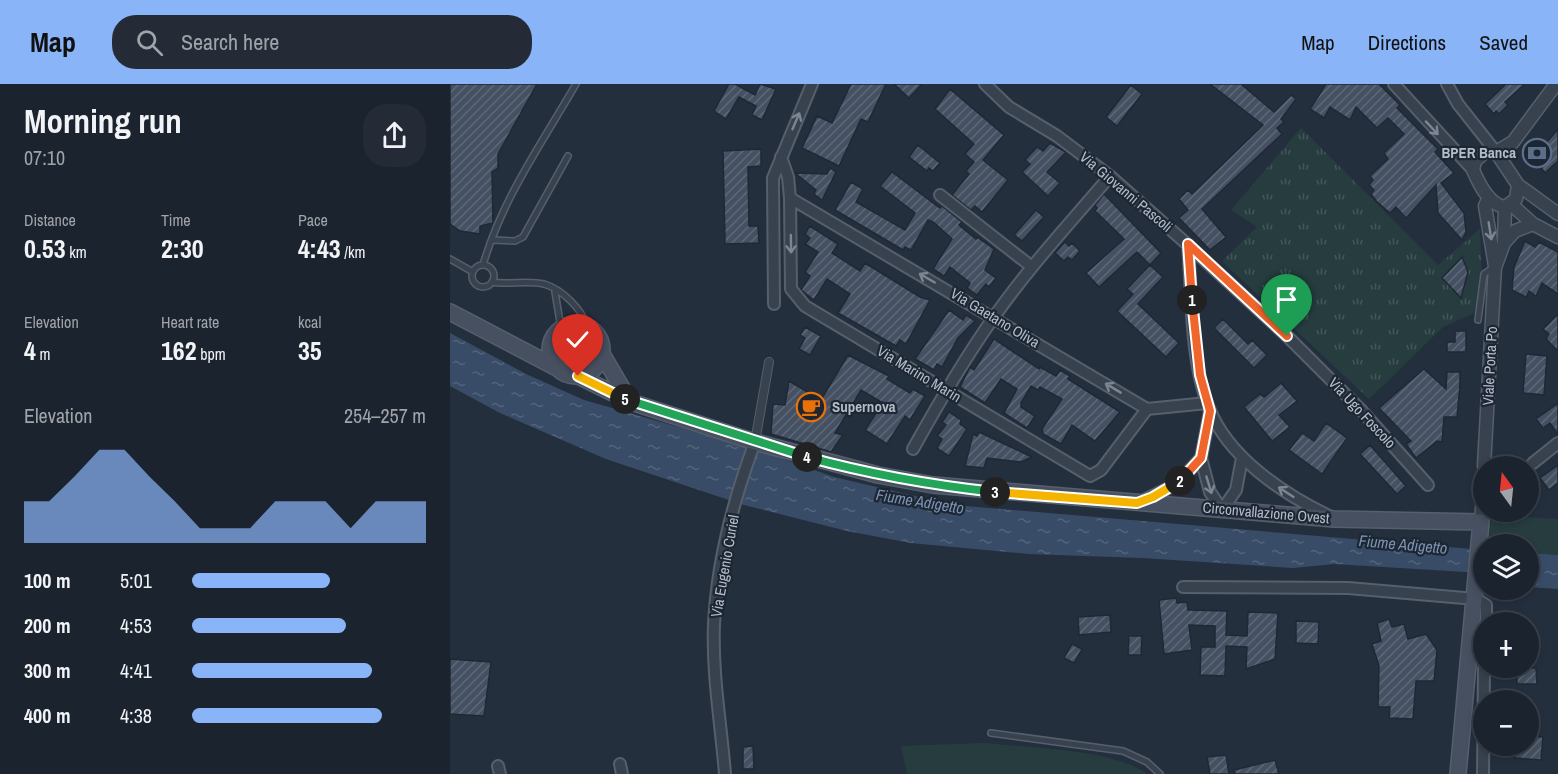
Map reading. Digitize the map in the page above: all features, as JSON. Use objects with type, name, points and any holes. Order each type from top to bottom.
[{"type":"main road","points":[[450,312],[569,376],[578,376],[594,369],[602,354]]},
{"type":"main road","points":[[503,340],[535,343],[545,341],[569,325],[586,326],[599,337],[602,354],[631,402]]},
{"type":"main road","points":[[555,367],[549,351],[558,331]]},
{"type":"main road","name":"Circonvallazione Ovest","points":[[578,376],[631,402],[754,445],[879,475],[933,485],[1334,519],[1481,528]]},
{"type":"main road","points":[[1481,528],[1481,534]]},
{"type":"main road","points":[[1458,774],[1475,600]]},
{"type":"street","points":[[774,304],[772,177],[812,84]]},
{"type":"street","name":"Via Giovanni Pascoli","points":[[985,84],[1009,107],[1057,136],[1110,176],[1188,244]]},
{"type":"street","points":[[1394,84],[1473,170],[1489,197],[1498,206],[1508,206],[1533,224],[1558,237]]},
{"type":"street","points":[[1447,84],[1518,185],[1558,214]]},
{"type":"street","points":[[1473,170],[1475,161],[1485,152],[1496,152],[1513,142],[1556,84]]},
{"type":"street","points":[[1505,165],[1511,155],[1513,142]]},
{"type":"street","name":"Via Marino Marin","points":[[781,157],[788,177],[790,198],[791,289],[805,306],[1090,476],[1101,470],[1147,409]]},
{"type":"street","points":[[913,450],[946,390],[994,316],[1032,267],[1110,176]]},
{"type":"street","name":"Viale Porta Po","points":[[1495,266],[1504,243],[1508,206],[1516,199],[1518,185]]},
{"type":"street","points":[[940,195],[1032,267]]},
{"type":"street","name":"Viale Porta Po","points":[[1485,456],[1495,266],[1485,206],[1489,197]]},
{"type":"street","name":"Via Gaetano Oliva","points":[[790,198],[994,316],[1147,409]]},
{"type":"street","points":[[1504,243],[1515,231],[1533,224]]},
{"type":"street","points":[[1188,244],[1200,375],[1209,407],[1242,458],[1284,491],[1334,519]]},
{"type":"street","name":"Via Ugo Foscolo","points":[[1188,244],[1328,377],[1428,485]]},
{"type":"street","name":"Via Eugenio Curiel","points":[[725,774],[714,654],[717,592],[734,514],[754,445],[769,362]]},
{"type":"street","points":[[1147,409],[1209,407]]},
{"type":"street","points":[[1209,407],[1201,458],[1210,492],[1222,510],[1236,490],[1242,458]]},
{"type":"street","points":[[1539,458],[1558,443]]},
{"type":"street","points":[[1137,503],[1177,484],[1201,458]]},
{"type":"street","points":[[1481,522],[1481,528]]},
{"type":"street","points":[[1183,587],[1348,588],[1473,594]]},
{"type":"street","points":[[1483,774],[1484,678]]},
{"type":"lane","points":[[576,84],[512,192],[499,218],[483,265],[473,272],[472,279],[476,285],[482,287],[492,282],[544,284],[581,312],[586,326]]},
{"type":"lane","points":[[493,240],[515,241],[523,237],[568,156]]},
{"type":"lane","points":[[450,259],[473,272]]},
{"type":"lane","points":[[483,265],[493,272],[492,282]]},
{"type":"lane","points":[[1478,320],[1484,274],[1495,266]]},
{"type":"lane","points":[[555,291],[558,331]]},
{"type":"lane","points":[[991,733],[1123,751],[1147,762],[1160,774]]},
{"type":"green space","points":[[1301,128],[1438,265],[1480,229],[1483,309],[1443,327],[1369,399],[1222,261],[1257,227],[1231,210]]},
{"type":"green space","points":[[1539,518],[1558,519],[1558,555],[1539,554],[1539,534],[1490,534],[1491,522],[1539,522]]},
{"type":"green space","points":[[985,743],[1046,748],[1114,759],[1147,774],[907,774],[901,746]]},
{"type":"water","name":"Fiume Adigetto","points":[[450,333],[526,374],[584,400],[755,449],[834,477],[953,505],[1473,549],[1473,572],[1334,564],[1293,568],[1143,558],[1029,554],[911,543],[847,531],[744,505],[606,459],[500,413],[450,386]]},
{"type":"water","points":[[1539,554],[1558,555],[1558,589],[1539,588]]},
{"type":"building","points":[[450,84],[537,84],[498,154],[498,168],[492,172],[493,223],[480,226],[480,234],[460,231],[450,224]]},
{"type":"building","points":[[729,84],[735,84],[755,95],[760,84],[776,89],[762,120],[752,115],[756,106],[739,97],[726,119],[714,111]]},
{"type":"building","points":[[851,84],[886,84],[868,122],[861,119],[839,166],[802,148],[817,116],[832,123]]},
{"type":"building","points":[[894,84],[922,84],[909,98]]},
{"type":"building","points":[[1210,84],[1241,84],[1274,112],[1291,95],[1296,99],[1281,119],[1284,122],[1277,128],[1282,134],[1202,209],[1226,237],[1210,250],[1179,218],[1188,210],[1179,199],[1188,190],[1192,194],[1263,125]]},
{"type":"building","points":[[1326,84],[1379,84],[1400,105],[1397,108],[1438,149],[1435,152],[1454,173],[1441,183],[1464,213],[1466,232],[1462,240],[1438,213],[1436,185],[1406,218],[1396,207],[1390,213],[1377,202],[1371,194],[1374,190],[1369,185],[1373,180],[1370,176],[1388,159],[1384,153],[1404,134],[1388,118],[1377,128],[1356,107],[1350,120],[1330,107],[1324,118],[1310,109]]},
{"type":"building","points":[[1506,84],[1525,84],[1505,102],[1508,105],[1499,114],[1496,111],[1494,114],[1485,104]]},
{"type":"building","points":[[1131,85],[1142,94],[1117,126],[1106,117]]},
{"type":"building","points":[[950,89],[1004,135],[983,160],[1008,180],[982,212],[975,206],[971,210],[952,195],[969,174],[966,171],[974,162],[965,154],[974,144],[935,109]]},
{"type":"building","points":[[1558,129],[1558,161],[1545,173],[1533,157],[1521,153],[1533,148],[1540,140],[1545,144]]},
{"type":"building","points":[[1050,143],[1066,152],[1047,172],[1060,183],[1048,196],[1022,172],[1030,164],[1025,160],[1037,147],[1043,151]]},
{"type":"building","points":[[918,145],[940,163],[933,171],[929,168],[927,171],[909,157]]},
{"type":"building","points":[[761,149],[761,166],[748,167],[749,226],[758,226],[759,243],[725,244],[723,151]]},
{"type":"building","points":[[830,168],[836,172],[822,200],[814,194],[816,190],[795,173],[827,174]]},
{"type":"building","points":[[892,172],[940,208],[942,206],[962,222],[959,225],[976,239],[977,237],[994,249],[985,270],[996,278],[989,287],[986,284],[977,295],[967,288],[970,283],[950,267],[944,276],[933,269],[952,239],[933,222],[928,220],[911,250],[905,247],[903,250],[835,210],[851,182],[863,189],[856,202],[905,230],[915,213],[880,186]]},
{"type":"building","points":[[1104,194],[1161,253],[1150,265],[1137,252],[1099,287],[1086,273],[1124,239],[1095,211],[1097,208],[1095,205]]},
{"type":"building","points":[[1036,210],[1044,217],[1022,241],[1014,235]]},
{"type":"building","points":[[810,226],[838,244],[832,253],[860,271],[865,263],[920,297],[930,300],[906,344],[900,340],[896,346],[838,313],[850,294],[827,279],[814,300],[801,290],[810,276],[805,272],[818,252],[805,244],[810,238],[805,234]]},
{"type":"building","points":[[1525,241],[1535,247],[1539,242],[1558,252],[1558,294],[1542,283],[1536,296],[1529,291],[1526,297],[1512,290],[1514,267]]},
{"type":"building","points":[[1065,242],[1069,246],[1072,243],[1080,251],[1072,260],[1068,257],[1064,261],[1055,253]]},
{"type":"building","points":[[1462,257],[1468,272],[1461,298],[1442,278]]},
{"type":"building","points":[[1150,265],[1163,277],[1138,304],[1179,343],[1166,357],[1117,311],[1133,294],[1127,289]]},
{"type":"building","points":[[949,310],[963,320],[966,315],[975,321],[958,338],[942,367],[937,364],[934,370],[915,359]]},
{"type":"building","points":[[1558,314],[1558,351],[1546,339],[1549,334],[1543,329]]},
{"type":"building","points":[[1223,319],[1248,344],[1252,340],[1267,355],[1254,368],[1214,328]]},
{"type":"building","points":[[805,327],[821,336],[810,355],[799,349],[805,338],[800,335]]},
{"type":"building","points":[[1455,331],[1466,331],[1466,352],[1447,352],[1447,342],[1455,342]]},
{"type":"building","points":[[994,339],[1039,369],[1040,367],[1056,376],[1060,370],[1070,376],[1068,379],[1120,412],[1095,441],[1072,425],[1061,444],[1043,434],[1042,429],[1062,399],[1040,387],[1038,390],[1031,386],[1021,403],[1021,407],[1035,416],[1027,428],[1004,413],[1017,389],[1001,379],[985,403],[960,387],[970,367],[974,370]]},
{"type":"building","points":[[1526,354],[1547,356],[1544,395],[1523,393]]},
{"type":"building","points":[[848,355],[889,376],[887,379],[910,393],[913,389],[925,396],[910,420],[905,416],[887,444],[865,430],[883,403],[861,390],[835,433],[843,435],[831,452],[771,434],[773,404],[785,405],[789,381],[821,400]]},
{"type":"building","points":[[1424,369],[1446,389],[1447,372],[1460,372],[1460,385],[1457,417],[1444,417],[1442,442],[1437,441],[1416,458],[1406,444],[1411,441],[1379,408]]},
{"type":"building","points":[[1281,383],[1297,401],[1279,415],[1290,427],[1272,441],[1244,407],[1260,394],[1264,397]]},
{"type":"building","points":[[1558,403],[1558,434],[1550,423],[1543,428],[1536,419]]},
{"type":"building","points":[[949,412],[961,420],[960,424],[967,429],[949,456],[937,448],[942,439],[937,436],[946,425],[942,422]]},
{"type":"building","points":[[1326,423],[1347,438],[1322,474],[1289,450],[1302,433],[1314,441]]},
{"type":"building","points":[[979,432],[1032,457],[1021,462],[987,458],[984,468],[965,466],[973,434],[977,436]]},
{"type":"building","points":[[1370,445],[1406,486],[1397,494],[1360,454]]},
{"type":"building","points":[[1558,465],[1558,483],[1549,490],[1540,478]]},
{"type":"building","points":[[1176,598],[1177,603],[1187,602],[1188,610],[1227,611],[1226,635],[1247,636],[1248,612],[1278,613],[1275,659],[1246,669],[1247,647],[1226,646],[1225,676],[1200,675],[1201,647],[1215,647],[1215,626],[1189,625],[1192,650],[1164,654],[1159,600]]},
{"type":"building","points":[[1110,615],[1111,632],[1079,635],[1078,617]]},
{"type":"building","points":[[1389,619],[1392,627],[1404,624],[1408,639],[1426,634],[1437,650],[1434,681],[1416,681],[1413,719],[1389,718],[1390,707],[1378,707],[1379,666],[1372,644],[1381,641],[1377,623]]},
{"type":"building","points":[[1296,621],[1319,622],[1318,644],[1296,643]]},
{"type":"building","points":[[1129,636],[1142,636],[1141,655],[1128,655]]},
{"type":"building","points":[[1072,644],[1082,649],[1074,663],[1064,658]]},
{"type":"building","points":[[450,659],[491,662],[484,716],[450,714]]},
{"type":"building","points":[[1517,678],[1537,678],[1537,684],[1517,684]]},
{"type":"building","points":[[1539,737],[1543,737],[1541,760],[1515,758],[1515,756],[1539,756]]},
{"type":"building","points":[[753,746],[754,769],[743,769],[743,747]]},
{"type":"building","points":[[1226,755],[1229,774],[1210,774],[1207,757]]},
{"type":"building","points":[[1275,760],[1279,774],[1235,774],[1234,770]]},
{"type":"place","name":"BPER Banca","points":[[1537,153]]},
{"type":"place","name":"Supernova","points":[[811,407]]},
{"type":"route","points":[[578,376],[631,402],[755,442],[879,475],[933,485],[1137,503],[1177,484],[1201,458],[1210,411],[1200,375],[1188,244],[1287,336]]}]
